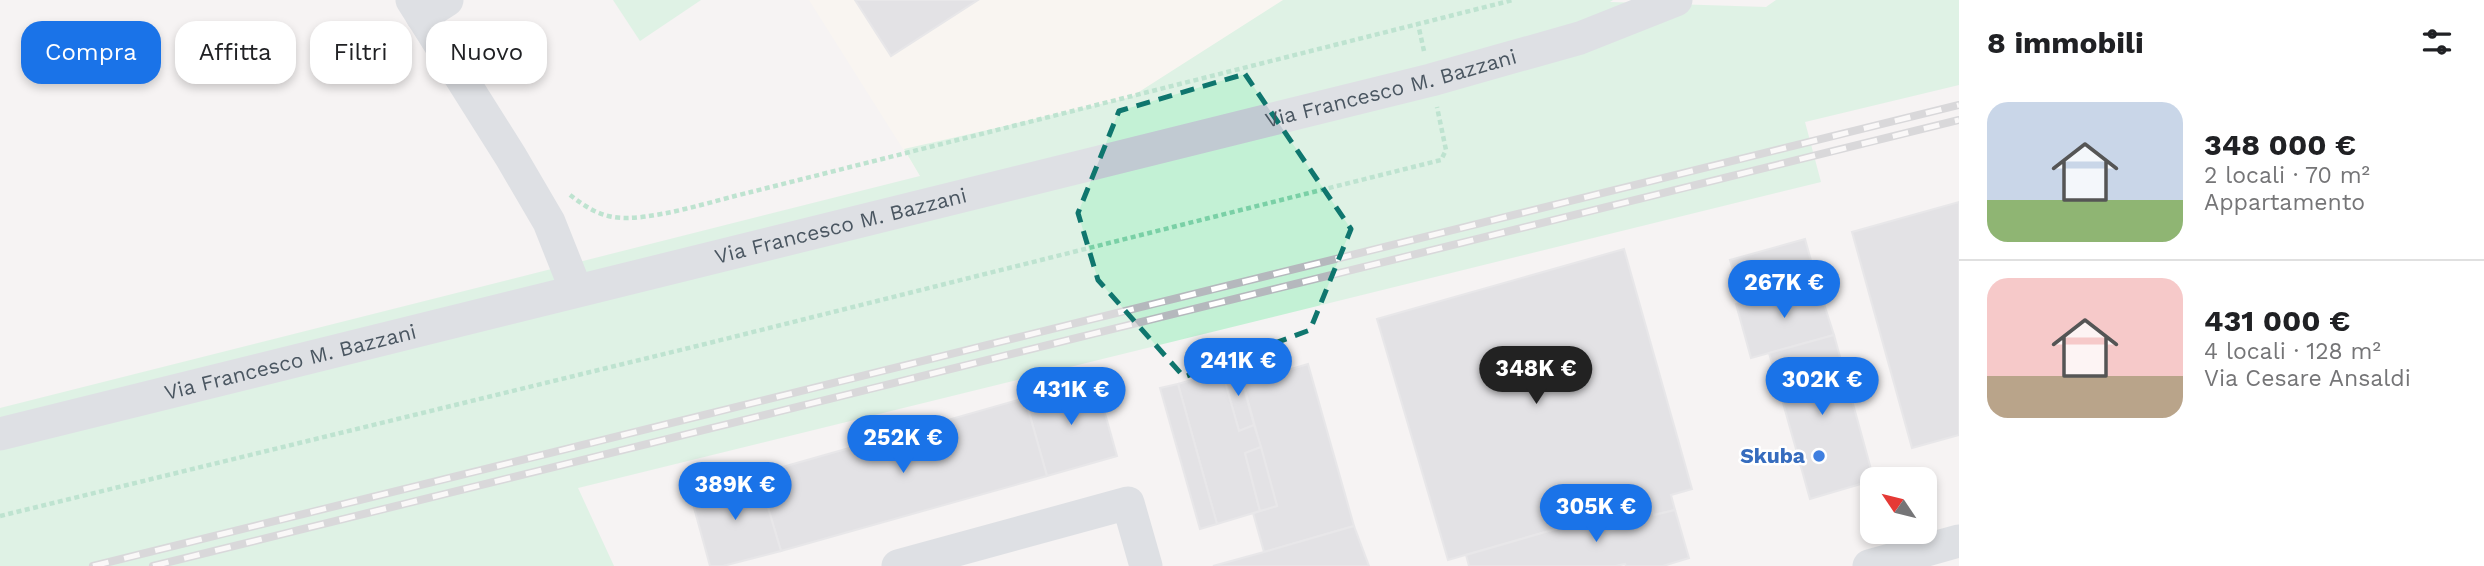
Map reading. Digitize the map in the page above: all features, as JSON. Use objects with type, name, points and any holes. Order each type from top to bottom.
[{"type":"street","name":"Via Francesco M. Bazzani","points":[[0,434],[1431,80],[1580,38],[1676,0]]},
{"type":"street","points":[[427,5],[549,222],[576,290]]},
{"type":"street","points":[[898,566],[1128,503],[1146,566]]},
{"type":"street","points":[[1869,566],[1959,541]]},
{"type":"path","points":[[563,188],[590,209],[611,217],[648,216],[1513,0]]},
{"type":"path","points":[[0,516],[1441,160],[1446,150],[1418,24]]},
{"type":"highlighted area","points":[[1245,74],[1351,229],[1310,330],[1184,377],[1098,280],[1078,213],[1119,111]]},
{"type":"shaded area","points":[[809,0],[1613,0],[920,176]]},
{"type":"green space","points":[[613,0],[701,0],[640,41]]},
{"type":"green space","points":[[1283,0],[1613,0],[1610,2],[1766,7],[1776,0],[1959,0],[1959,85],[1805,122],[1821,182],[578,488],[614,566],[0,566],[0,408],[920,176],[904,149],[1131,97]]},
{"type":"building","points":[[855,0],[978,0],[891,56]]},
{"type":"building","points":[[1959,202],[1959,435],[1912,448],[1852,232]]},
{"type":"building","points":[[1805,239],[1817,282],[1743,303],[1730,260]]},
{"type":"building","points":[[1624,249],[1692,489],[1671,495],[1675,510],[1654,515],[1650,503],[1627,509],[1631,524],[1607,532],[1601,516],[1448,560],[1377,319]]},
{"type":"building","points":[[1817,282],[1834,335],[1751,358],[1736,304]]},
{"type":"building","points":[[1834,335],[1870,467],[1860,467],[1860,484],[1810,499],[1769,353]]},
{"type":"building","points":[[1308,364],[1354,526],[1264,552],[1253,513],[1277,506],[1243,383]]},
{"type":"building","points":[[1238,366],[1254,425],[1239,431],[1222,371]]},
{"type":"building","points":[[1222,371],[1239,431],[1254,425],[1261,447],[1245,453],[1260,511],[1217,524],[1178,384]]},
{"type":"building","points":[[1095,378],[1117,456],[1047,476],[1025,398]]},
{"type":"building","points":[[1178,384],[1217,524],[1200,529],[1160,388]]},
{"type":"building","points":[[1025,398],[1047,476],[781,551],[758,474]]},
{"type":"building","points":[[1261,447],[1277,506],[1260,511],[1245,453]]},
{"type":"building","points":[[758,474],[781,551],[723,566],[710,566],[690,493]]},
{"type":"building","points":[[1650,503],[1654,515],[1675,510],[1689,558],[1663,566],[1469,566],[1466,555],[1601,516],[1607,532],[1631,524],[1627,509]]},
{"type":"building","points":[[1354,526],[1369,566],[1213,566],[1264,552]]},
{"type":"railway","points":[[93,566],[1959,105]]},
{"type":"railway","points":[[153,566],[1959,120]]},
{"type":"place","name":"Skuba","points":[[1819,456]]}]
